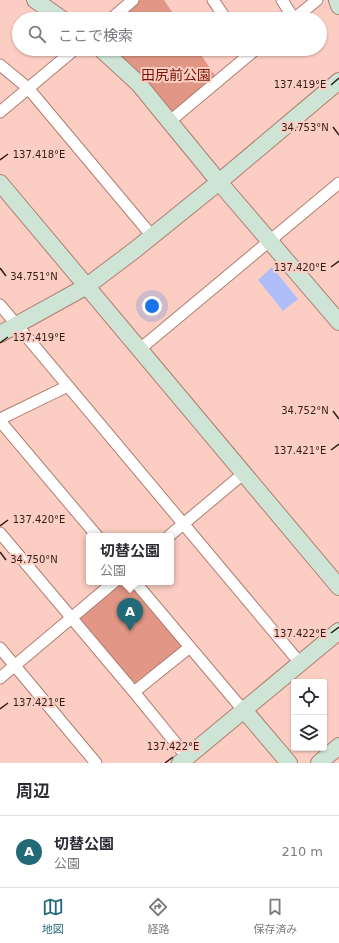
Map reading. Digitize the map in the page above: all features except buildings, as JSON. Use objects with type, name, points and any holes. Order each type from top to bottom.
[{"type":"street","points":[[35,0],[52,12]]},
{"type":"street","points":[[213,0],[221,12]]},
{"type":"street","points":[[282,0],[290,12]]},
{"type":"street","points":[[302,12],[317,0]]},
{"type":"street","points":[[337,0],[339,6]]},
{"type":"street","points":[[119,12],[131,1]]},
{"type":"street","points":[[0,112],[67,56]]},
{"type":"street","points":[[109,56],[138,83],[219,182],[339,322]]},
{"type":"street","points":[[169,122],[245,56]]},
{"type":"street","points":[[0,65],[28,88],[152,236]]},
{"type":"street","points":[[0,334],[86,286],[152,236],[219,182],[339,81]]},
{"type":"street","points":[[0,183],[339,587]]},
{"type":"street","points":[[140,349],[339,183]]},
{"type":"street","points":[[0,304],[300,663]]},
{"type":"street","points":[[68,386],[0,420],[94,533]]},
{"type":"street","points":[[172,533],[244,473]]},
{"type":"street","points":[[0,533],[134,692],[184,760],[339,631]]},
{"type":"street","points":[[0,678],[110,585]]},
{"type":"street","points":[[138,585],[289,763]]},
{"type":"street","points":[[134,692],[190,647]]},
{"type":"street","points":[[0,648],[96,763]]},
{"type":"street","points":[[319,763],[339,746]]},
{"type":"green space","points":[[140,0],[164,0],[172,12],[125,12]]},
{"type":"green space","name":"田尻前公園","points":[[120,56],[202,56],[216,77],[174,112],[170,111],[142,77]]},
{"type":"green space","points":[[118,585],[133,585],[183,644],[182,647],[135,683],[131,684],[77,619]]},
{"type":"water","points":[[272,267],[298,299],[283,311],[258,280]]},
{"type":"place","name":"切替公園","points":[[130,631]]}]
